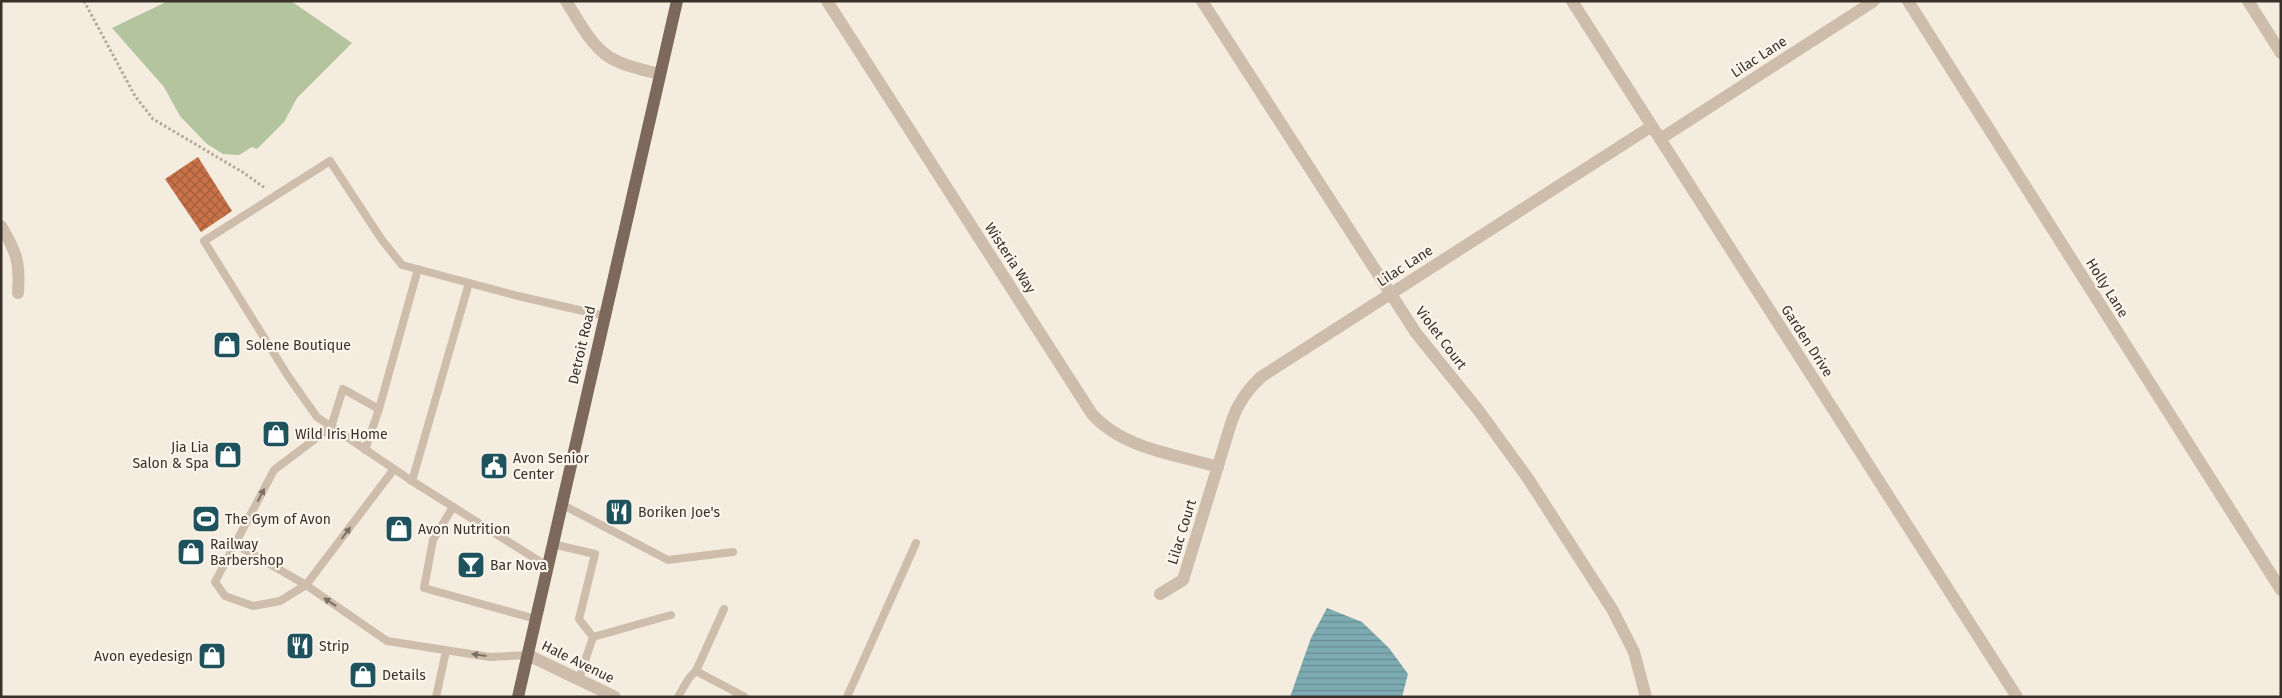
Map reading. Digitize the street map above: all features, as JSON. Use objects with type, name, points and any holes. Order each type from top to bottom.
[{"type":"main road","name":"Detroit Road","points":[[518,697],[677,1]]},
{"type":"street","points":[[566,1],[603,52],[622,63],[660,74]]},
{"type":"street","name":"Wisteria Way","points":[[827,1],[1092,414],[1102,425],[1120,437],[1218,467]]},
{"type":"street","name":"Violet Court","points":[[1202,1],[1416,333],[1480,411],[1527,477],[1612,609],[1634,652],[1646,697]]},
{"type":"street","name":"Garden Drive","points":[[1572,1],[2017,697]]},
{"type":"street","name":"Lilac Lane","points":[[1660,139],[1874,1]]},
{"type":"street","name":"Holly Lane","points":[[1908,1],[2281,590]]},
{"type":"street","points":[[2248,1],[2281,53]]},
{"type":"street","name":"Lilac Lane","points":[[1218,467],[1238,405],[1250,387],[1261,377],[1652,126]]},
{"type":"street","points":[[1,226],[18,260],[18,293]]},
{"type":"street","name":"Lilac Court","points":[[1160,594],[1183,580],[1218,467]]},
{"type":"street","name":"Hale Avenue","points":[[528,655],[615,697]]},
{"type":"lane","points":[[547,566],[412,481],[317,417],[288,376],[204,242],[330,161],[402,265],[605,316]]},
{"type":"lane","points":[[365,450],[379,408],[418,269]]},
{"type":"lane","points":[[412,481],[469,283]]},
{"type":"lane","points":[[379,408],[343,389],[331,427],[274,470],[215,582],[225,596],[253,606],[280,601],[306,585],[394,469]]},
{"type":"lane","points":[[561,504],[668,560],[733,552]]},
{"type":"lane","points":[[453,507],[433,540],[424,588],[536,619]]},
{"type":"lane","points":[[847,697],[916,543]]},
{"type":"lane","points":[[235,544],[306,585],[387,641],[490,657],[528,655]]},
{"type":"lane","points":[[552,544],[595,554],[579,619],[593,637]]},
{"type":"lane","points":[[678,697],[689,678],[696,671],[724,609]]},
{"type":"lane","points":[[593,637],[671,615]]},
{"type":"lane","points":[[579,679],[593,637]]},
{"type":"lane","points":[[436,697],[446,651]]},
{"type":"lane","points":[[696,671],[745,697]]},
{"type":"path","points":[[84,1],[135,96],[153,120],[244,173],[276,196]]},
{"type":"green space","points":[[168,1],[291,1],[352,43],[297,98],[284,122],[257,149],[252,147],[239,155],[223,154],[207,144],[180,116],[164,87],[112,28]]},
{"type":"water","points":[[1327,608],[1362,622],[1389,648],[1408,674],[1402,697],[1290,697],[1311,638]]},
{"type":"building","points":[[198,157],[232,211],[201,232],[165,179]]},
{"type":"place","name":"Solene Boutique","points":[[227,345]]},
{"type":"place","name":"Wild Iris Home","points":[[276,434]]},
{"type":"place","name":"Jia Lia Salon & Spa","points":[[228,455]]},
{"type":"place","name":"Avon Senior Center","points":[[494,466]]},
{"type":"place","name":"Boriken Joe's","points":[[619,512]]},
{"type":"place","name":"The Gym of Avon","points":[[206,519]]},
{"type":"place","name":"Avon Nutrition","points":[[399,529]]},
{"type":"place","name":"Railway Barbershop","points":[[191,552]]},
{"type":"place","name":"Bar Nova","points":[[471,565]]},
{"type":"place","name":"Strip","points":[[300,646]]},
{"type":"place","name":"Avon eyedesign","points":[[212,656]]},
{"type":"place","name":"Details","points":[[363,675]]}]
